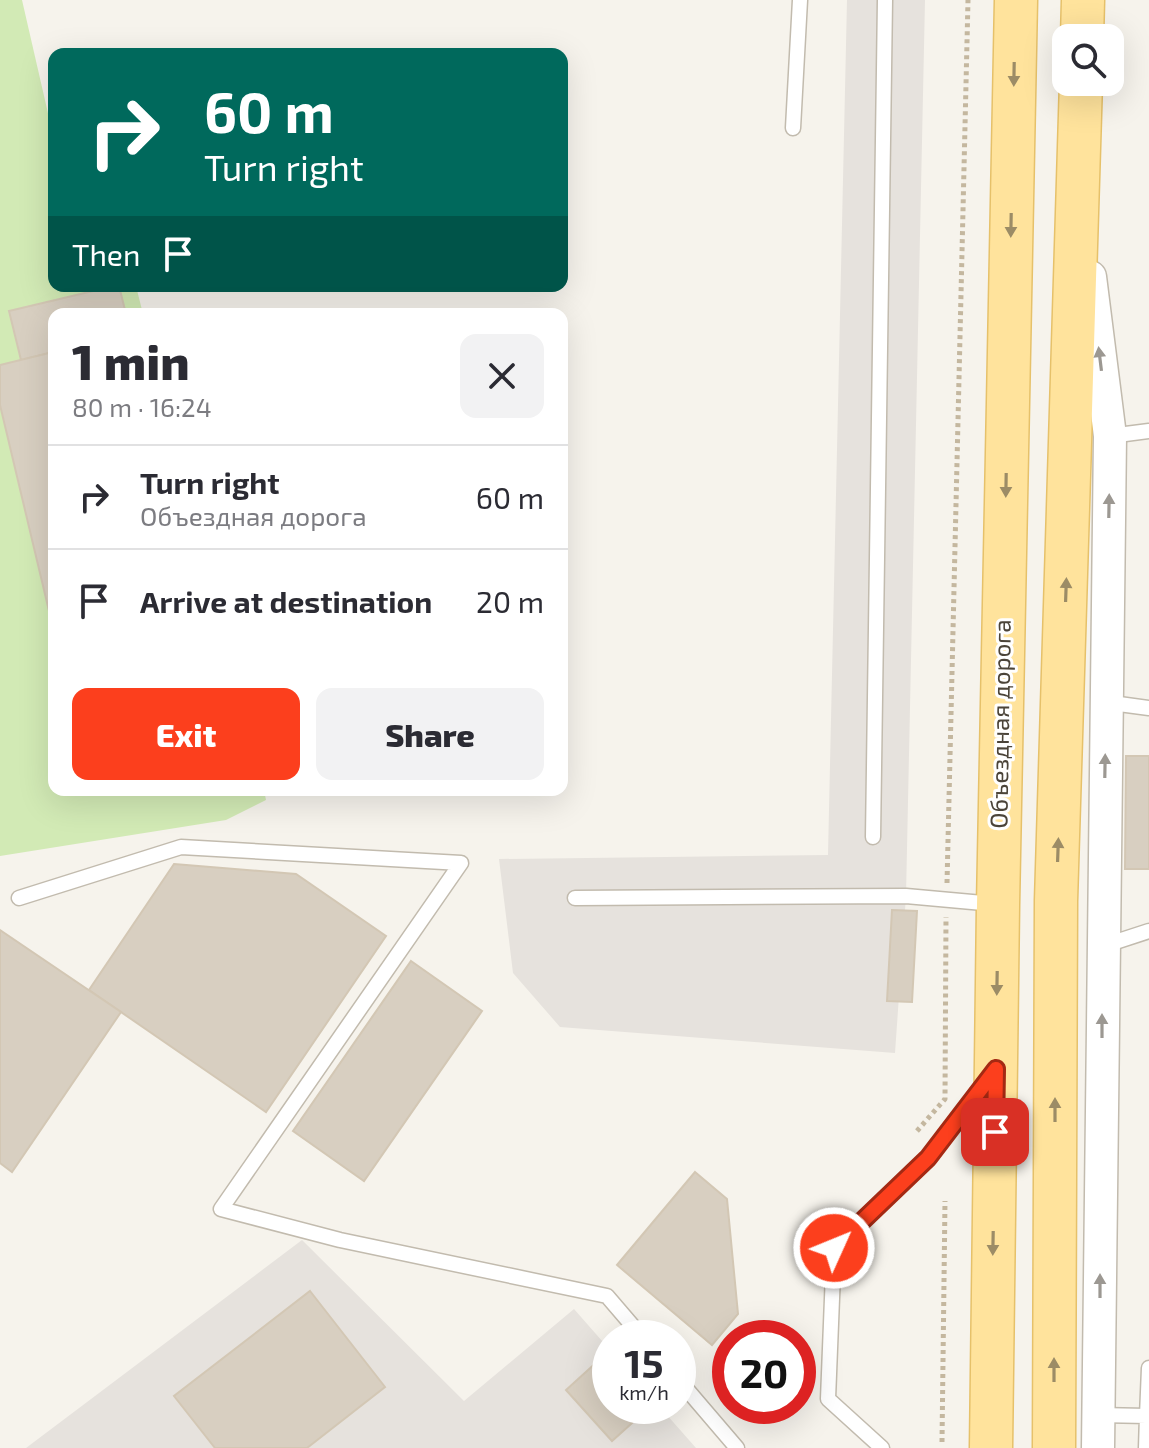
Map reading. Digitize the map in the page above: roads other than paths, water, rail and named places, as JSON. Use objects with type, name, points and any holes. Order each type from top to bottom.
[{"type":"main road","name":"Объездная дорога","points":[[991,1448],[1016,0]]},
{"type":"main road","points":[[1082,24],[1083,0]]},
{"type":"main road","points":[[1054,1448],[1056,901],[1081,96]]},
{"type":"street","points":[[1079,187],[1110,436],[1098,1448]]},
{"type":"lane","points":[[793,128],[800,0]]},
{"type":"lane","points":[[873,837],[885,0]]},
{"type":"lane","points":[[1110,436],[1149,431]]},
{"type":"lane","points":[[1106,697],[1119,704],[1149,708]]},
{"type":"lane","points":[[19,898],[181,847],[461,863],[221,1209],[340,1240],[607,1296],[628,1320]]},
{"type":"lane","points":[[575,898],[906,896],[998,905]]},
{"type":"lane","points":[[1102,946],[1149,931]]},
{"type":"lane","points":[[882,1448],[828,1399],[834,1248],[928,1158],[996,1069]]},
{"type":"lane","points":[[1146,1448],[1149,1368]]},
{"type":"lane","points":[[696,1400],[737,1448]]},
{"type":"lane","points":[[1099,1415],[1147,1416]]}]
